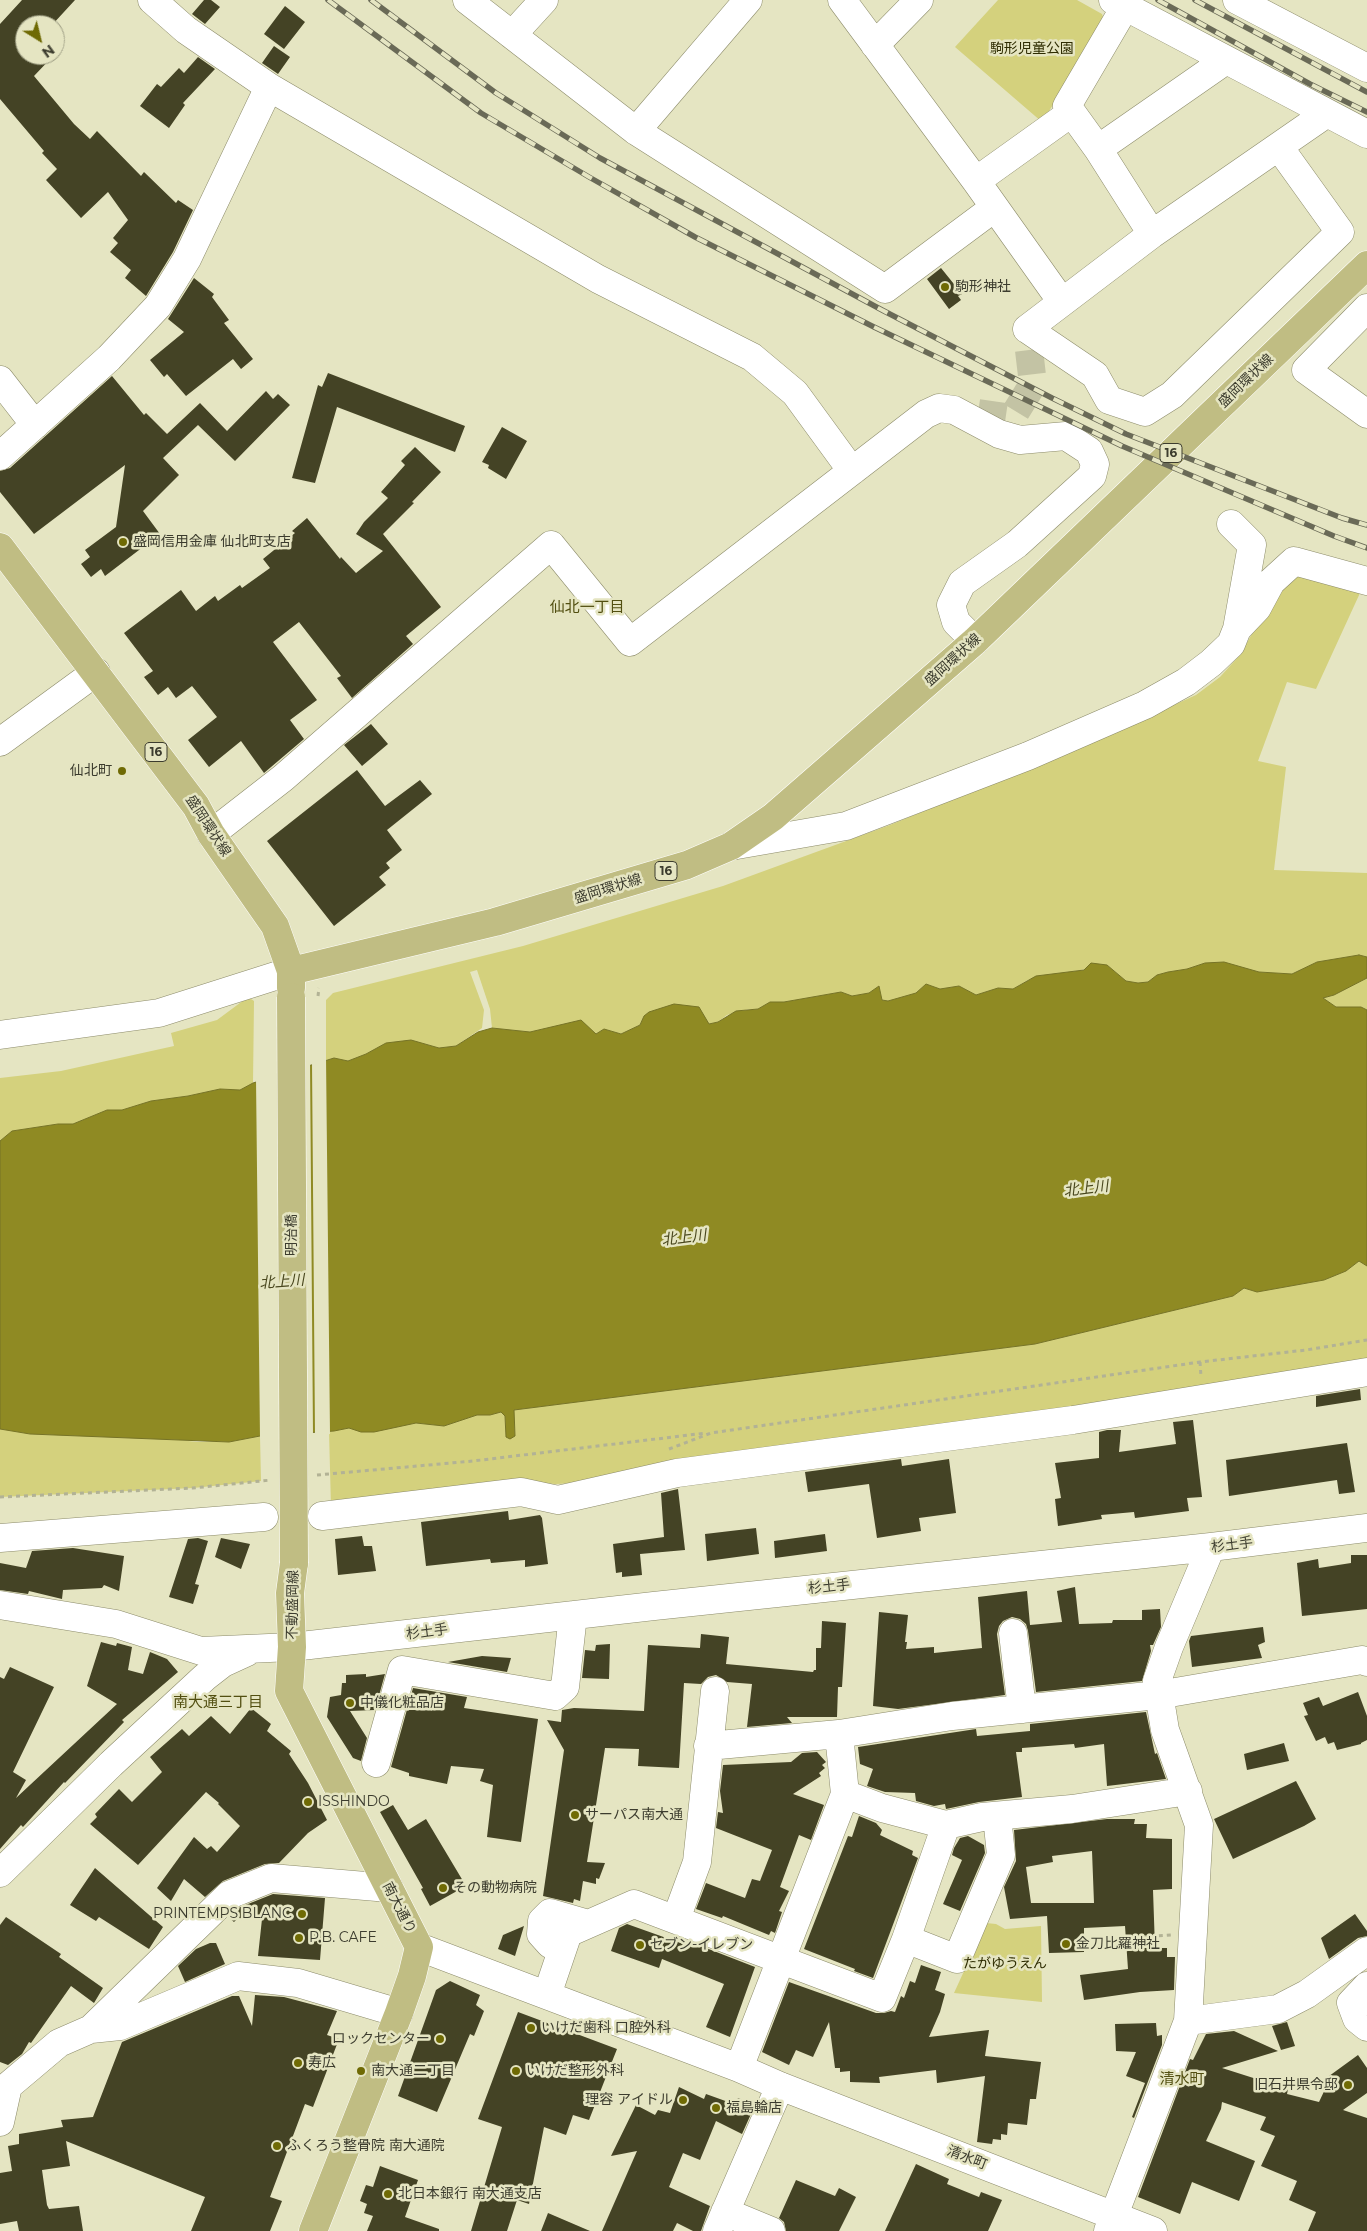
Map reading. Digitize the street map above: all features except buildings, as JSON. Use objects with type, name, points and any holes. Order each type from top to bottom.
[{"type":"main road","name":"盛岡環状線","points":[[0,547],[196,806],[211,834],[274,926],[291,984],[687,865],[731,846],[773,818],[975,642],[1367,265]]},
{"type":"main road","name":"明治橋","points":[[291,984],[294,1563]]},
{"type":"main road","name":"不動盛岡線","points":[[292,1648],[290,1593],[294,1563]]},
{"type":"main road","name":"南大通り","points":[[292,1648],[289,1691],[419,1947],[412,1976],[399,2012],[313,2231]]},
{"type":"street","points":[[152,0],[186,30],[269,87],[598,279],[752,357],[795,393],[852,472]]},
{"type":"street","points":[[467,0],[636,131],[885,289],[994,208]]},
{"type":"street","points":[[512,35],[544,0]]},
{"type":"street","points":[[636,131],[748,0]]},
{"type":"street","points":[[842,0],[976,181],[1062,302]]},
{"type":"street","points":[[875,45],[919,0]]},
{"type":"street","points":[[1237,0],[1367,68]]},
{"type":"street","points":[[1152,234],[1098,149],[1066,106],[1119,3],[1367,134]]},
{"type":"street","points":[[1098,149],[1226,60]]},
{"type":"street","points":[[0,456],[109,358],[158,306],[188,259],[269,87]]},
{"type":"street","points":[[976,181],[1070,113]]},
{"type":"street","points":[[1280,147],[1340,232],[1172,395],[1145,412],[1108,400],[1095,375],[1028,340],[1062,302],[1152,234],[1327,113]]},
{"type":"street","points":[[1367,308],[1306,370],[1367,414]]},
{"type":"street","points":[[0,380],[35,425]]},
{"type":"street","points":[[211,834],[282,778],[551,545],[630,642],[926,414],[939,408],[966,412],[999,434],[1020,440],[1066,436],[1089,451],[1096,464],[1092,476],[1024,537],[962,583],[951,605],[956,622],[975,642]]},
{"type":"street","points":[[731,846],[846,826],[1028,756],[1145,705],[1186,682],[1231,644],[1237,629],[1252,545],[1231,524]]},
{"type":"street","points":[[1237,629],[1257,608],[1271,582],[1294,560],[1367,581]]},
{"type":"street","points":[[0,742],[96,672]]},
{"type":"street","points":[[0,1035],[159,1013],[291,984]]},
{"type":"street","points":[[322,1516],[521,1492],[558,1500],[677,1474],[1073,1420],[1367,1372]]},
{"type":"street","points":[[0,1538],[264,1517]]},
{"type":"street","name":"杉土手","points":[[0,1605],[116,1624],[200,1651],[292,1648],[573,1615],[1211,1547],[1367,1528]]},
{"type":"street","points":[[1111,2223],[1188,2021],[1199,1825],[1165,1730],[1156,1682],[1168,1647],[1211,1547]]},
{"type":"street","points":[[376,1763],[402,1670],[554,1696],[565,1687],[573,1615]]},
{"type":"street","points":[[1013,1633],[1022,1709]]},
{"type":"street","points":[[181,1645],[200,1660],[205,1677]]},
{"type":"street","points":[[0,1873],[111,1764],[205,1677],[223,1663],[253,1649]]},
{"type":"street","points":[[708,1746],[839,1734],[952,1716],[1158,1695],[1362,1660],[1367,1662]]},
{"type":"street","points":[[676,1919],[698,1862],[708,1746],[715,1691]]},
{"type":"street","points":[[739,2068],[845,1794],[839,1734]]},
{"type":"street","points":[[845,1794],[882,1808],[946,1825],[997,1816],[1072,1809],[1188,1791]]},
{"type":"street","points":[[906,1939],[957,1959],[1001,1856],[997,1816]]},
{"type":"street","points":[[547,1995],[568,1933],[634,1904],[882,1998],[906,1939],[946,1825]]},
{"type":"street","points":[[91,2029],[229,1895],[271,1878],[389,1888]]},
{"type":"street","name":"清水町","points":[[419,1947],[739,2068],[1111,2223],[1153,2231]]},
{"type":"street","points":[[1188,2021],[1278,2009],[1307,1994],[1367,1951]]},
{"type":"street","points":[[0,2122],[8,2086],[58,2043],[91,2029],[120,2026],[238,1976],[298,1983],[399,2012]]},
{"type":"street","points":[[1367,1986],[1351,2003],[1357,2019],[1367,2027]]},
{"type":"street","points":[[771,2231],[721,2222],[780,2086]]},
{"type":"path","points":[[308,1476],[473,1461],[711,1433],[1200,1362],[1306,1350],[1367,1340]]},
{"type":"path","points":[[662,1452],[711,1433]]},
{"type":"path","points":[[0,1497],[193,1488],[280,1479]]},
{"type":"path","points":[[1087,1941],[1193,1934]]},
{"type":"green space","name":"駒形児童公園","points":[[998,0],[1077,0],[1102,14],[1105,23],[1042,122],[955,47]]},
{"type":"green space","points":[[1298,577],[1313,577],[1360,593],[1316,689],[1287,682],[1258,761],[1286,767],[1274,870],[1367,873],[1367,957],[1359,955],[1317,962],[1292,974],[1259,972],[1205,963],[1157,975],[1148,982],[1138,983],[1126,981],[1107,965],[1028,980],[1013,989],[998,988],[976,995],[959,986],[940,989],[926,984],[916,993],[889,1001],[882,1000],[879,986],[869,993],[852,996],[841,992],[784,1002],[770,1002],[758,1009],[749,1009],[727,1015],[718,1022],[709,1024],[644,1016],[640,1025],[621,1034],[604,1029],[596,1034],[588,1028],[550,1028],[530,1032],[492,1028],[490,1009],[477,970],[470,972],[484,1010],[482,1028],[456,1046],[439,1048],[426,1044],[386,1043],[348,1061],[334,1058],[326,1060],[326,1000],[333,993],[523,946],[723,886],[890,825],[1108,735],[1196,695],[1220,677],[1240,655],[1266,609],[1285,583]]},
{"type":"green space","points":[[1367,978],[1367,1010],[1361,1007],[1336,1007],[1323,998],[1334,995]]},
{"type":"green space","points":[[248,997],[254,1001],[253,1083],[240,1090],[220,1089],[151,1101],[122,1110],[107,1110],[73,1124],[58,1124],[12,1131],[0,1141],[0,1078],[61,1071],[174,1046],[171,1033],[217,1020]]},
{"type":"green space","points":[[1359,1261],[1367,1266],[1367,1361],[595,1482],[556,1484],[520,1482],[331,1507],[329,1431],[416,1423],[444,1426],[477,1415],[501,1412],[505,1416],[506,1437],[515,1436],[513,1410],[1035,1344],[1233,1296],[1244,1288],[1257,1292],[1324,1280],[1346,1271]]},
{"type":"green space","points":[[0,1429],[30,1434],[163,1438],[197,1442],[229,1442],[260,1436],[261,1481],[193,1488],[0,1497]]},
{"type":"green space","name":"たがゆうえん","points":[[986,1923],[996,1924],[1005,1929],[1041,1926],[1042,2002],[954,1993]]},
{"type":"water","name":"北上川","points":[[1359,955],[1367,957],[1367,978],[1334,995],[1323,998],[1336,1007],[1361,1007],[1367,1010],[1367,1266],[1359,1261],[1346,1271],[1324,1280],[1257,1292],[1244,1288],[1233,1296],[1035,1344],[514,1410],[515,1436],[510,1439],[506,1437],[505,1416],[501,1412],[490,1415],[477,1415],[444,1426],[416,1423],[374,1432],[361,1432],[349,1428],[334,1431],[260,1436],[229,1442],[30,1434],[0,1429],[0,1141],[12,1131],[58,1124],[73,1124],[107,1110],[122,1110],[151,1101],[220,1089],[240,1090],[253,1083],[334,1058],[348,1061],[386,1043],[411,1040],[439,1048],[456,1046],[478,1032],[492,1028],[530,1032],[581,1020],[596,1034],[604,1029],[621,1034],[640,1025],[644,1016],[649,1012],[674,1004],[699,1007],[709,1024],[718,1022],[736,1011],[758,1009],[770,1002],[784,1002],[841,992],[852,996],[869,993],[879,986],[882,1000],[888,1001],[916,993],[926,984],[940,989],[959,986],[976,995],[998,988],[1013,989],[1036,976],[1084,970],[1091,963],[1107,965],[1126,981],[1138,983],[1148,982],[1157,975],[1205,963],[1224,962],[1259,972],[1292,974],[1317,962]]},
{"type":"pier","points":[[326,1057],[330,1434],[315,1435],[312,1062]]},
{"type":"pier","points":[[310,1062],[313,1435],[260,1439],[256,1079]]},
{"type":"tunnel","points":[[978,413],[1012,418],[1033,384],[1029,350]]},
{"type":"railway","points":[[328,0],[481,113],[695,237],[874,327],[1122,446],[1334,536],[1367,548]]},
{"type":"railway","points":[[371,0],[496,93],[600,158],[882,310],[1126,434],[1342,518],[1367,525]]},
{"type":"railway","points":[[1158,0],[1310,84],[1367,112]]},
{"type":"railway","points":[[1195,0],[1367,92]]},
{"type":"place","name":"駒形神社","points":[[945,287]]},
{"type":"place","name":"盛岡信用金庫 仙北町支店","points":[[123,542]]},
{"type":"place","name":"仙北町","points":[[122,771]]},
{"type":"place","name":"中儀化粧品店","points":[[350,1703]]},
{"type":"place","name":"ISSHINDO","points":[[308,1802]]},
{"type":"place","name":"サーパス南大通","points":[[575,1815]]},
{"type":"place","name":"その動物病院","points":[[443,1888]]},
{"type":"place","name":"PRINTEMPS BLANC","points":[[302,1914]]},
{"type":"place","name":"P.B. CAFE","points":[[299,1938]]},
{"type":"place","name":"金刀比羅神社","points":[[1066,1944]]},
{"type":"place","name":"セブン-イレブン","points":[[640,1945]]},
{"type":"place","name":"いけだ歯科 口腔外科","points":[[531,2028]]},
{"type":"place","name":"ロックセンター","points":[[440,2039]]},
{"type":"place","name":"寿広","points":[[298,2063]]},
{"type":"place","name":"南大通二丁目","points":[[361,2071]]},
{"type":"place","name":"いけだ整形外科","points":[[516,2071]]},
{"type":"place","name":"旧石井県令邸","points":[[1348,2085]]},
{"type":"place","name":"理容 アイドル","points":[[683,2100]]},
{"type":"place","name":"福島輪店","points":[[716,2108]]},
{"type":"place","name":"ふくろう整骨院 南大通院","points":[[277,2146]]},
{"type":"place","name":"北日本銀行 南大通支店","points":[[388,2194]]},
{"type":"district","name":"仙北一丁目","points":[[587,608]]},
{"type":"district","name":"南大通三丁目","points":[[218,1703]]},
{"type":"district","name":"清水町","points":[[1182,2080]]}]
